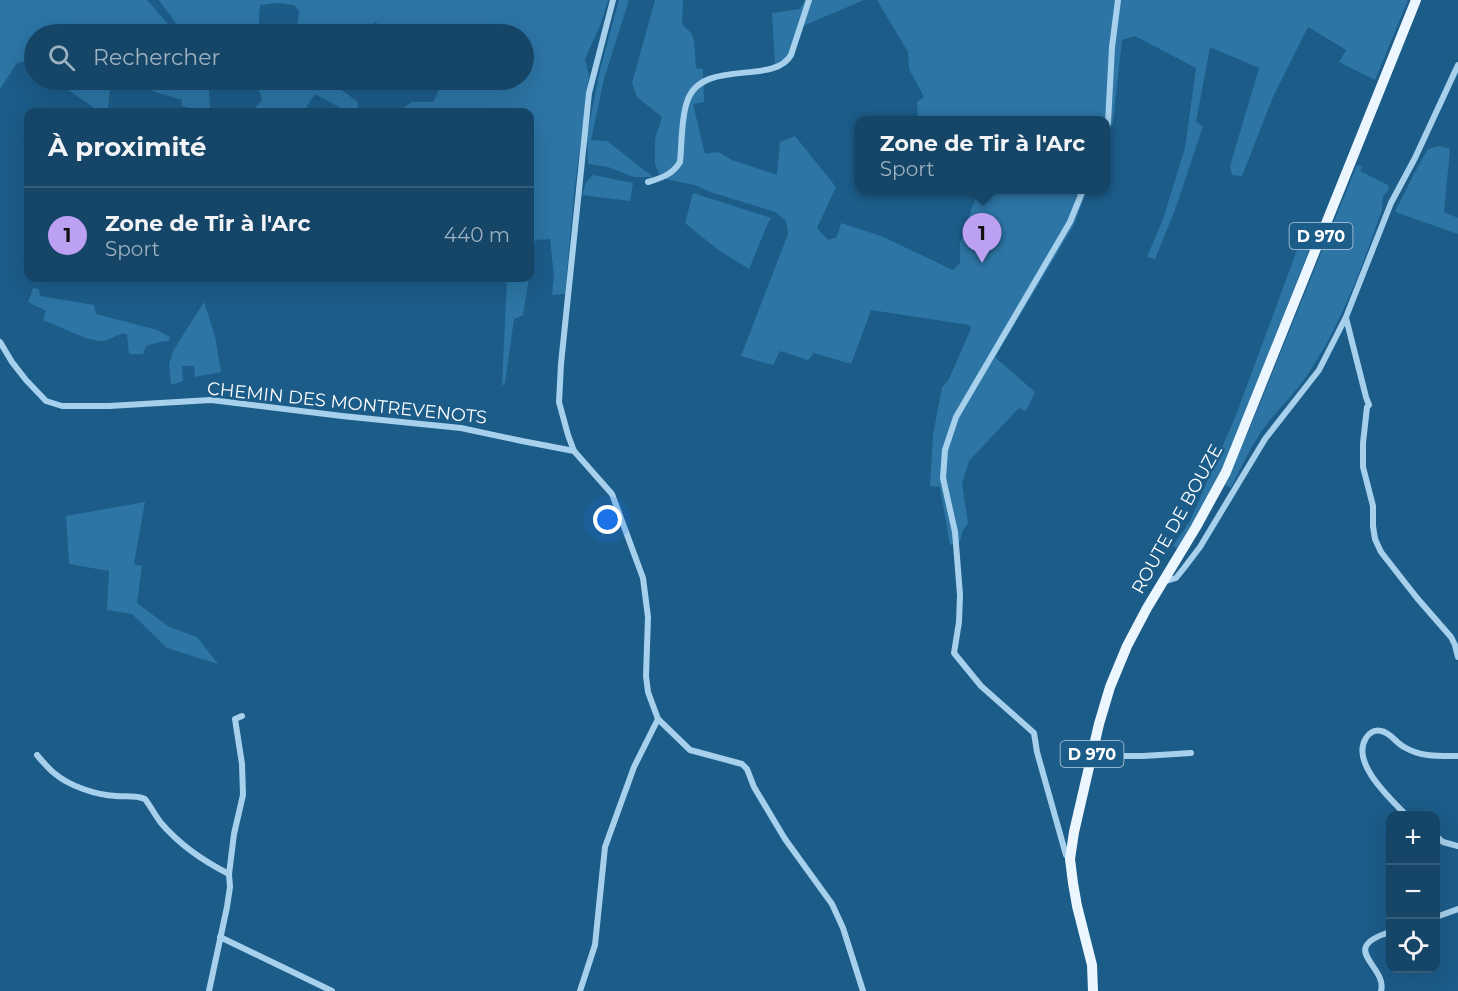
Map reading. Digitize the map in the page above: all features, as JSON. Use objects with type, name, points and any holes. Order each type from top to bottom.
[{"type":"main road","name":"ROUTE DE BOUZE","points":[[1093,991],[1092,965],[1077,906],[1070,859],[1099,724],[1110,687],[1127,646],[1147,608],[1226,472],[1416,0]]},
{"type":"street","points":[[613,0],[589,93],[559,402],[574,451],[612,494],[643,578],[648,617],[646,676],[648,692],[658,719],[690,750],[742,764],[747,769],[754,787],[785,839],[832,904],[843,928],[863,991]]},
{"type":"street","points":[[648,182],[664,177],[675,170],[680,162],[687,102],[692,90],[699,83],[712,78],[772,69],[787,62],[809,0]]},
{"type":"street","points":[[1108,116],[1112,46],[1118,0]]},
{"type":"street","points":[[1162,582],[1176,578],[1195,554],[1265,439],[1319,370],[1346,317],[1391,203],[1415,158],[1458,65]]},
{"type":"street","points":[[1070,859],[1066,855],[1034,734],[981,686],[954,653],[960,595],[955,532],[943,478],[945,450],[956,417],[1070,222],[1081,194]]},
{"type":"street","points":[[1346,317],[1369,405],[1364,435],[1363,467],[1373,506],[1375,539],[1381,552],[1417,598],[1452,637],[1458,657]]},
{"type":"street","name":"CHEMIN DES MONTREVENOTS","points":[[0,342],[26,380],[46,401],[62,406],[109,406],[211,400],[461,428],[574,451]]},
{"type":"street","points":[[209,991],[230,887],[229,874],[234,834],[243,795],[242,764],[236,719],[242,716]]},
{"type":"street","points":[[580,991],[595,945],[605,847],[634,767],[658,719]]},
{"type":"street","points":[[1402,811],[1378,785],[1365,765],[1362,750],[1367,736],[1376,730],[1383,731],[1403,747],[1418,754],[1458,756]]},
{"type":"street","points":[[1092,756],[1191,753]]},
{"type":"street","points":[[37,755],[61,778],[80,787],[99,793],[145,799],[159,820],[179,842],[202,860],[229,874]]},
{"type":"street","points":[[1440,839],[1458,846]]},
{"type":"street","points":[[1440,916],[1458,909]]},
{"type":"street","points":[[1381,991],[1382,983],[1366,953],[1368,944],[1376,937],[1386,933]]},
{"type":"street","points":[[220,937],[332,991]]},
{"type":"shaded area","points":[[0,0],[147,0],[168,24],[24,24],[24,62],[17,63],[0,89]]},
{"type":"shaded area","points":[[159,0],[608,0],[601,23],[585,59],[589,76],[574,194],[565,294],[552,295],[554,276],[550,239],[535,240],[534,247],[534,108],[403,108],[412,102],[433,102],[439,90],[534,90],[534,24],[378,24],[375,22],[373,24],[297,24],[299,11],[294,5],[278,3],[260,5],[259,24],[176,24]]},
{"type":"shaded area","points":[[619,0],[629,0],[604,79],[591,140],[607,141],[653,177],[634,177],[608,167],[588,164],[587,134],[600,70]]},
{"type":"shaded area","points":[[655,0],[683,0],[682,24],[692,34],[694,40],[696,68],[703,69],[704,102],[693,104],[705,154],[718,152],[732,160],[777,175],[780,142],[795,136],[836,187],[817,228],[828,240],[837,237],[841,223],[881,236],[953,270],[960,263],[960,243],[977,194],[1086,194],[1074,225],[995,357],[1035,392],[1026,411],[1019,408],[969,461],[962,484],[968,523],[962,532],[960,542],[950,545],[940,487],[930,486],[933,435],[942,387],[948,381],[971,329],[969,325],[871,310],[851,364],[814,353],[808,360],[780,351],[773,365],[741,356],[788,234],[786,221],[775,212],[710,192],[695,185],[665,179],[659,174],[655,163],[655,139],[662,117],[637,97],[632,83]]},
{"type":"shaded area","points":[[805,0],[864,0],[798,28],[787,58],[775,64],[772,13],[800,9]]},
{"type":"shaded area","points":[[877,0],[1408,0],[1375,80],[1339,62],[1346,50],[1308,27],[1273,97],[1242,176],[1232,175],[1230,166],[1259,68],[1210,47],[1196,122],[1203,126],[1175,210],[1155,259],[1147,257],[1163,219],[1185,148],[1196,68],[1135,36],[1122,40],[1113,122],[1110,130],[1110,116],[918,116],[917,102],[924,97],[909,69],[908,52]]},
{"type":"shaded area","points":[[69,90],[110,90],[108,108],[94,108]]},
{"type":"shaded area","points":[[152,90],[210,90],[210,108],[182,106],[182,100]]},
{"type":"shaded area","points":[[259,90],[342,90],[358,102],[357,108],[341,108],[315,94],[306,108],[256,108],[262,100]]},
{"type":"shaded area","points":[[1439,146],[1450,149],[1444,212],[1458,218],[1458,234],[1395,212],[1428,149]]},
{"type":"shaded area","points":[[1357,165],[1362,166],[1360,171],[1388,185],[1389,188],[1383,197],[1382,210],[1359,273],[1320,355],[1295,392],[1259,436],[1231,488],[1225,485]]},
{"type":"shaded area","points":[[593,175],[633,183],[630,201],[582,195],[586,182]]},
{"type":"shaded area","points":[[693,193],[771,218],[749,269],[717,249],[685,223]]},
{"type":"shaded area","points":[[1303,234],[1314,238],[1224,466],[1178,549],[1173,546],[1190,521],[1236,415]]},
{"type":"shaded area","points":[[507,282],[528,282],[523,315],[514,319],[505,383],[502,386]]},
{"type":"shaded area","points":[[33,288],[39,289],[40,296],[94,305],[96,314],[157,330],[170,337],[169,341],[146,346],[143,354],[129,354],[127,334],[120,334],[101,341],[80,335],[43,320],[46,311],[28,302]]},
{"type":"shaded area","points":[[204,302],[215,336],[221,372],[195,377],[194,366],[182,366],[183,381],[171,385],[169,364],[173,351]]},
{"type":"shaded area","points":[[145,502],[134,564],[142,566],[137,603],[169,627],[197,637],[218,664],[167,648],[132,614],[107,610],[109,571],[69,564],[66,516]]},
{"type":"place","name":"Zone de Tir à l'Arc","points":[[982,263]]}]
